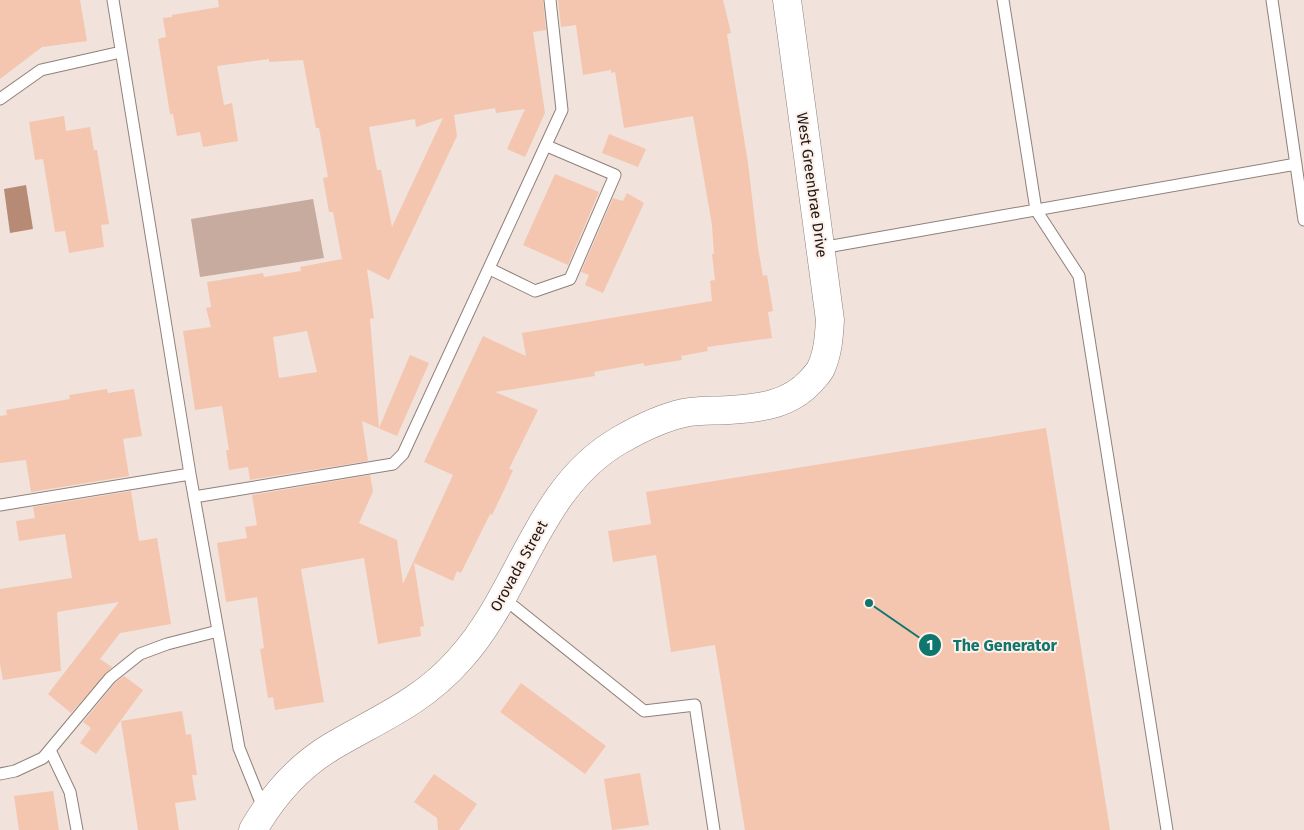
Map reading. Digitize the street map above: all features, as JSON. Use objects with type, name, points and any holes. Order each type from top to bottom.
[{"type":"street","name":"West Greenbrae Drive","points":[[787,0],[830,320],[827,349],[820,370]]},
{"type":"street","name":"Orovada Street","points":[[259,821],[273,799],[300,770],[322,753],[395,713],[429,689],[460,660],[487,624],[543,521],[563,491],[589,463],[617,441],[648,425],[684,412],[747,409],[778,404],[802,390],[820,370]]},
{"type":"lane","points":[[113,0],[194,497],[240,748],[259,821]]},
{"type":"lane","points":[[194,497],[393,464],[403,454],[562,110],[550,0]]},
{"type":"lane","points":[[1003,0],[1036,210],[1079,276],[1167,830]]},
{"type":"lane","points":[[1272,0],[1304,220]]},
{"type":"lane","points":[[0,99],[41,70],[121,52]]},
{"type":"lane","points":[[490,269],[535,291],[570,279],[615,175],[547,146]]},
{"type":"lane","points":[[821,248],[1296,164]]},
{"type":"lane","points":[[0,505],[190,474]]},
{"type":"lane","points":[[502,597],[644,711],[695,705],[714,830]]},
{"type":"lane","points":[[0,774],[43,758],[110,678],[140,654],[167,644],[218,631]]},
{"type":"lane","points":[[50,750],[70,792],[77,830]]},
{"type":"shaded area","points":[[26,185],[33,229],[10,233],[4,189]]},
{"type":"shaded area","points":[[313,199],[324,258],[200,277],[191,219]]},
{"type":"building","points":[[0,0],[80,0],[87,41],[42,47],[0,79]]},
{"type":"building","points":[[218,0],[543,0],[546,30],[533,32],[545,113],[525,157],[507,149],[525,109],[496,113],[495,108],[454,115],[457,136],[389,280],[367,269],[374,318],[370,319],[379,428],[410,355],[429,363],[397,436],[362,421],[368,461],[250,480],[248,467],[229,470],[226,450],[229,450],[222,406],[195,410],[183,331],[211,327],[206,308],[211,307],[207,282],[263,273],[264,277],[301,271],[300,267],[342,259],[333,212],[329,212],[323,178],[328,177],[303,60],[269,62],[269,59],[217,66],[224,105],[232,103],[238,141],[203,147],[200,132],[177,136],[173,114],[170,114],[158,39],[166,37],[163,18],[219,7]],"holes":[[[443,118],[392,227],[381,170],[377,170],[369,127],[415,119],[416,127]],[[307,331],[317,372],[279,378],[273,337]]]},
{"type":"building","points":[[558,0],[723,0],[731,33],[727,34],[748,163],[758,248],[763,276],[767,275],[773,311],[768,312],[772,338],[707,347],[708,351],[681,356],[682,360],[644,366],[644,363],[594,372],[595,376],[495,392],[538,410],[509,469],[513,470],[505,488],[461,573],[457,571],[453,581],[414,563],[424,626],[420,627],[421,636],[378,644],[364,558],[301,569],[324,702],[275,710],[273,697],[268,698],[260,649],[264,648],[257,597],[226,602],[217,543],[247,538],[245,527],[257,525],[252,495],[370,475],[373,491],[359,523],[397,540],[403,584],[453,475],[424,462],[483,336],[526,356],[522,333],[712,301],[710,281],[715,280],[712,254],[714,254],[712,225],[693,116],[624,128],[615,72],[611,73],[611,70],[583,75],[576,25],[561,27]]},
{"type":"building","points":[[64,116],[66,131],[90,127],[94,150],[97,150],[109,224],[101,225],[104,247],[69,253],[65,231],[55,232],[43,159],[35,160],[29,122]]},
{"type":"building","points":[[609,134],[646,149],[638,167],[602,153]]},
{"type":"building","points":[[555,174],[599,192],[568,265],[523,245]]},
{"type":"building","points":[[627,193],[644,203],[603,293],[585,285],[589,275],[581,272],[613,198],[623,201]]},
{"type":"building","points":[[107,389],[108,393],[134,389],[142,436],[123,439],[129,476],[31,492],[26,460],[0,463],[0,416],[7,415],[6,410],[70,399],[69,395]]},
{"type":"building","points":[[1046,428],[1110,830],[745,830],[715,645],[671,652],[656,555],[613,562],[608,531],[651,524],[646,492]]},
{"type":"building","points":[[131,491],[139,541],[157,538],[171,624],[120,633],[100,659],[112,667],[71,713],[48,694],[119,602],[57,612],[61,671],[3,680],[0,664],[0,589],[72,578],[65,534],[19,541],[16,521],[35,518],[33,507]]},
{"type":"building","points":[[124,676],[143,690],[96,754],[80,743],[91,728],[83,722],[115,683]]},
{"type":"building","points":[[521,683],[606,746],[585,774],[500,712]]},
{"type":"building","points":[[182,711],[186,735],[191,734],[197,775],[192,775],[196,800],[175,803],[179,830],[138,830],[121,721]]},
{"type":"building","points":[[640,773],[649,825],[612,830],[604,779]]},
{"type":"building","points":[[434,774],[477,804],[459,830],[438,830],[437,818],[414,802]]},
{"type":"building","points":[[53,791],[59,830],[19,830],[14,796]]},
{"type":"place","name":"The Generator","points":[[869,603]]}]
